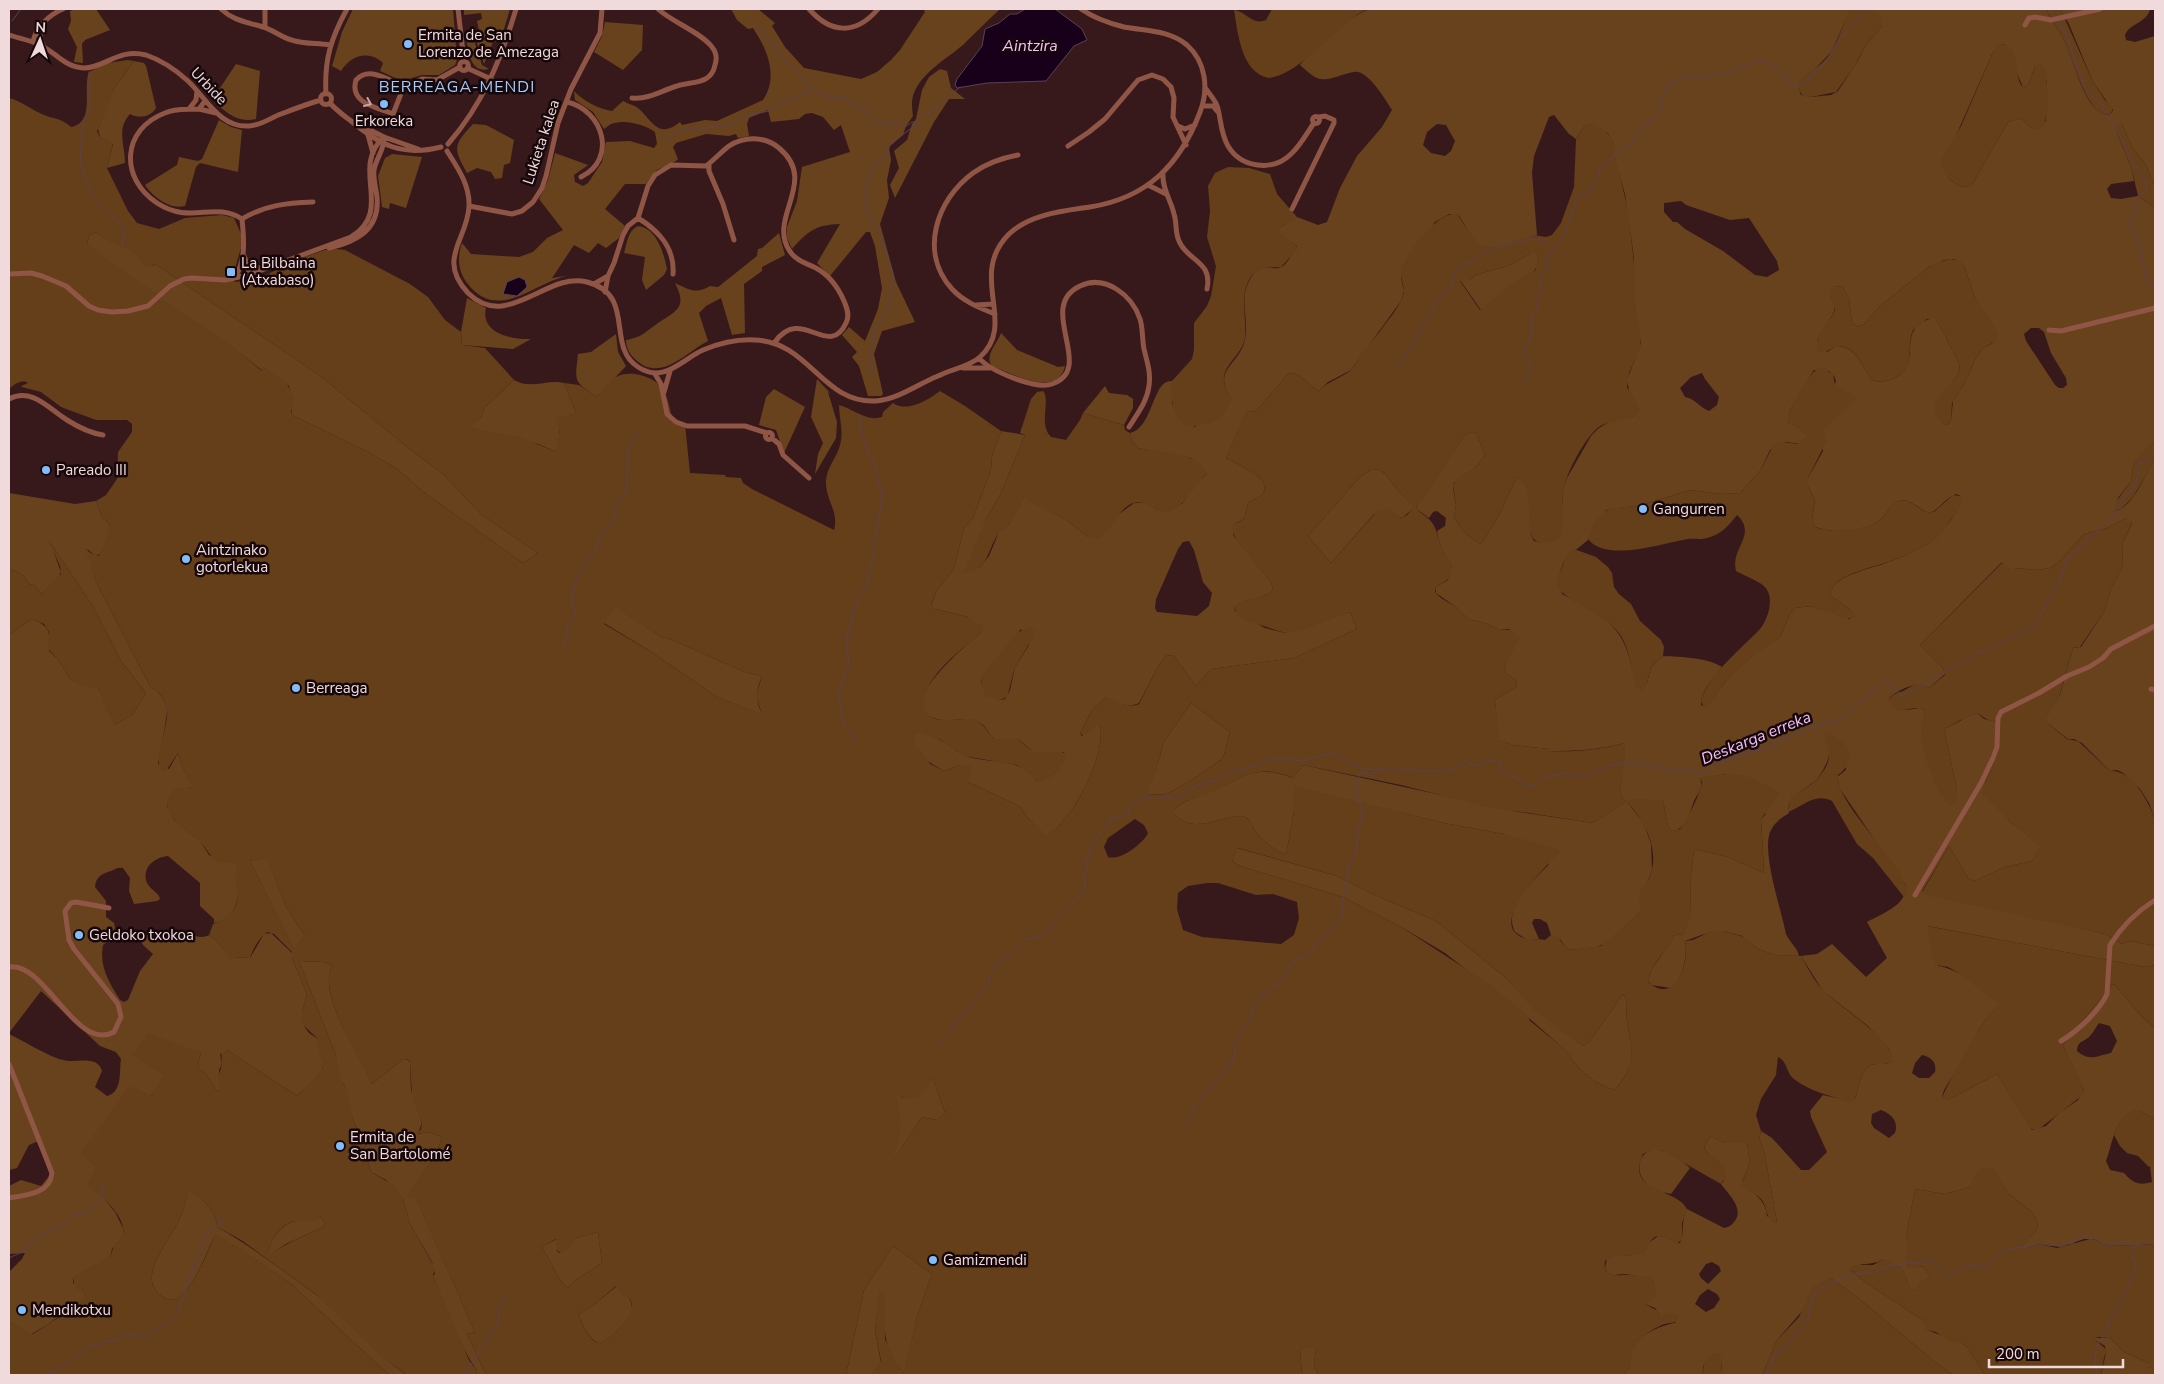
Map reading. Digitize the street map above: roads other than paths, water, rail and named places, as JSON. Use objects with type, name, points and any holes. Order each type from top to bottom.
[{"type":"street","points":[[33,42],[49,16],[63,9]]},
{"type":"street","points":[[221,9],[227,15],[242,23],[265,27],[284,38],[296,42],[330,45]]},
{"type":"street","points":[[265,27],[266,9]]},
{"type":"street","points":[[330,103],[331,98],[326,94],[325,78],[330,45],[334,32],[347,9]]},
{"type":"street","points":[[458,9],[464,61],[468,63],[468,68]]},
{"type":"street","points":[[330,103],[368,135],[394,149],[404,151],[441,147],[444,144],[448,144],[463,127],[492,78],[505,46],[516,9]]},
{"type":"street","name":"Lukieta kalea","points":[[469,206],[480,210],[512,214],[533,202],[542,188],[558,123],[571,89],[600,33],[602,9]]},
{"type":"street","points":[[632,98],[655,94],[678,85],[700,82],[710,75],[716,65],[715,52],[709,43],[658,9]]},
{"type":"street","points":[[809,9],[820,21],[840,28],[862,24],[869,20],[878,9]]},
{"type":"street","points":[[961,368],[979,358],[995,337],[996,325],[990,277],[991,266],[999,245],[1013,230],[1038,218],[1064,210],[1106,204],[1148,186],[1178,158],[1186,145],[1202,106],[1206,89],[1204,71],[1192,50],[1177,38],[1159,32],[1112,24],[1097,19],[1081,9]]},
{"type":"street","points":[[2025,26],[2029,18],[2035,17],[2051,20],[2100,9]]},
{"type":"street","name":"Urbide","points":[[9,35],[44,47],[68,65],[84,68],[125,54],[147,56],[176,70],[217,113],[229,122],[242,126],[260,124],[321,100]]},
{"type":"street","points":[[26,40],[38,36]]},
{"type":"street","points":[[38,36],[44,47]]},
{"type":"street","points":[[460,68],[460,63],[464,61]]},
{"type":"street","points":[[404,86],[393,114],[357,98],[354,92],[356,80],[364,74],[371,73],[404,86],[422,79],[437,80],[460,68],[464,70],[468,68],[492,78]]},
{"type":"street","points":[[1068,146],[1090,132],[1105,119],[1138,80],[1148,75],[1163,79],[1171,87],[1174,98],[1173,117],[1176,125],[1190,136]]},
{"type":"street","points":[[1206,89],[1213,103]]},
{"type":"street","points":[[194,105],[197,92]]},
{"type":"street","points":[[326,94],[322,96],[321,100],[324,104],[330,103]]},
{"type":"street","points":[[1204,98],[1216,104],[1223,134],[1229,148],[1240,159],[1259,166],[1273,164],[1292,154],[1314,123],[1313,117],[1330,117],[1334,120],[1292,209]]},
{"type":"street","points":[[188,109],[205,101]]},
{"type":"street","points":[[200,110],[205,101]]},
{"type":"street","points":[[567,102],[587,111],[596,121],[602,134],[602,148],[598,162],[581,177]]},
{"type":"street","points":[[1202,106],[1213,103]]},
{"type":"street","points":[[217,113],[188,109],[170,111],[156,116],[144,125],[135,137],[130,150],[130,159],[136,180],[156,203],[171,210],[187,214],[222,210],[242,218],[264,208],[300,202],[314,202]]},
{"type":"street","points":[[351,121],[384,137],[418,149]]},
{"type":"street","points":[[1183,131],[1195,125]]},
{"type":"street","points":[[1183,131],[1186,145]]},
{"type":"street","points":[[368,135],[373,153]]},
{"type":"street","points":[[9,274],[31,273],[52,279],[66,286],[89,306],[112,312],[128,311],[148,306],[170,286],[184,279],[225,280],[248,275],[360,232],[372,213],[369,179],[373,153],[384,137]]},
{"type":"street","points":[[304,254],[354,241],[366,231],[375,216],[377,206],[374,170],[385,145],[384,137]]},
{"type":"street","points":[[605,292],[608,276],[623,235],[628,226],[638,218],[651,181],[660,171],[678,164],[697,166],[709,164],[729,146],[748,139],[768,141],[786,154],[795,174],[794,193],[784,225],[786,243],[796,258],[828,277],[838,288],[845,303],[848,318],[845,326],[836,334],[824,337],[800,328],[793,328],[784,332],[776,342]]},
{"type":"street","points":[[447,151],[449,148],[448,144]]},
{"type":"street","points":[[441,147],[447,151],[460,172],[468,195],[468,213],[456,245],[454,263],[456,275],[469,293],[488,304],[505,305],[535,296],[559,282],[576,280],[594,284],[613,301],[619,316],[620,340],[624,353],[638,368],[655,374],[670,371],[700,352],[718,344],[737,340],[776,342],[810,366],[833,388],[849,396],[866,401],[889,399],[949,370],[961,368],[990,368],[1040,386],[1049,385],[1058,381],[1069,367],[1069,353],[1062,316],[1067,297],[1075,289],[1085,284],[1100,283],[1113,287],[1126,296],[1136,311],[1140,320],[1144,350],[1150,368],[1149,389],[1145,401],[1129,427]]},
{"type":"street","points":[[377,161],[385,152],[394,149]]},
{"type":"street","points":[[995,314],[972,304],[953,290],[940,269],[934,246],[937,222],[953,192],[966,179],[989,163],[1018,155]]},
{"type":"street","points":[[709,164],[711,177],[723,204],[734,240]]},
{"type":"street","points":[[697,166],[711,177]]},
{"type":"street","points":[[1161,188],[1162,174]]},
{"type":"street","points":[[1155,180],[1167,194],[1175,217],[1179,242],[1204,268],[1208,276],[1208,289]]},
{"type":"street","points":[[1148,186],[1161,188]]},
{"type":"street","name":"Lukieta kalea","points":[[468,213],[480,210]]},
{"type":"street","points":[[235,278],[242,266],[242,218]]},
{"type":"street","points":[[638,218],[653,227],[665,242],[670,252],[673,274]]},
{"type":"street","points":[[242,253],[248,264],[248,275]]},
{"type":"street","points":[[248,264],[264,269]]},
{"type":"street","points":[[242,266],[248,275]]},
{"type":"street","points":[[594,284],[608,276]]},
{"type":"street","points":[[972,304],[993,304]]},
{"type":"street","points":[[2049,330],[2061,331],[2155,308]]},
{"type":"street","points":[[979,358],[990,368]]},
{"type":"street","points":[[670,371],[664,392],[664,406],[667,414],[682,425],[745,426],[772,434],[772,438],[779,444],[783,455],[810,478]]},
{"type":"street","points":[[655,374],[664,392]]},
{"type":"street","points":[[9,399],[20,395],[36,398],[76,426],[103,436]]},
{"type":"street","points":[[1915,895],[1981,783],[1993,758],[1997,747],[2000,712],[2039,693],[2067,676],[2090,667],[2103,658],[2111,649],[2155,626]]},
{"type":"street","points":[[2061,1041],[2104,1000],[2107,994],[2110,945],[2113,939],[2137,912],[2155,900]]},
{"type":"street","points":[[9,967],[21,967],[91,1032],[100,1036],[114,1032],[121,1017],[118,1004],[71,945],[65,919],[65,911],[71,903],[76,902],[109,908]]},
{"type":"street","points":[[9,1064],[52,1173],[51,1179],[44,1189],[9,1198]]},
{"type":"water","name":"Aintzira","points":[[1025,9],[1055,9],[1082,29],[1087,40],[1074,46],[1046,81],[987,83],[957,88],[955,85],[957,79],[982,46],[985,29],[999,23],[1010,14],[1017,14]]},
{"type":"water","points":[[519,277],[525,280],[527,287],[517,296],[503,294],[507,282]]},
{"type":"waterway","points":[[12,21],[21,9]]},
{"type":"waterway","points":[[2048,9],[2054,16]]},
{"type":"waterway","points":[[1524,381],[1527,380],[1526,374],[1531,369],[1524,352],[1531,335],[1532,316],[1538,307],[1535,298],[1542,290],[1540,283],[1542,275],[1547,269],[1547,259],[1566,230],[1576,201],[1594,188],[1594,182],[1599,177],[1600,168],[1604,163],[1612,159],[1614,155],[1632,142],[1650,121],[1655,119],[1662,107],[1662,96],[1666,93],[1669,83],[1675,84],[1678,78],[1720,75],[1761,60],[1775,66],[1793,86],[1801,85],[1813,76],[1816,70],[1823,66],[1837,42],[1859,19],[1858,16]]},
{"type":"waterway","points":[[2058,21],[2067,37],[2085,89],[2101,104],[2105,113],[2116,127],[2133,163],[2146,182],[2147,190],[2137,197]]},
{"type":"waterway","points":[[758,27],[765,37],[775,43],[775,49],[806,82],[824,95],[845,97],[867,111],[874,122],[890,124],[897,122],[905,127],[912,122],[919,122]]},
{"type":"waterway","points":[[89,72],[89,103],[91,106],[89,115],[83,121],[84,128],[81,135],[80,162],[91,194],[106,212],[111,214],[121,224],[124,232],[122,248]]},
{"type":"waterway","points":[[926,116],[960,87]]},
{"type":"waterway","points":[[662,137],[668,139],[685,128],[688,131],[697,127],[700,129],[730,125],[750,115],[769,111],[778,102],[789,100],[812,90]]},
{"type":"waterway","points":[[871,374],[870,352],[875,328],[889,309],[893,273],[879,231],[872,223],[867,209],[868,201],[864,191],[875,164],[886,155],[891,143],[920,122]]},
{"type":"waterway","points":[[2137,200],[2135,214],[2130,223],[2137,237],[2148,283],[2155,289]]},
{"type":"waterway","points":[[1396,366],[1413,344],[1420,331],[1420,327],[1430,314],[1435,303],[1451,288],[1457,269],[1461,265],[1474,260],[1488,251],[1515,242],[1534,239],[1548,243]]},
{"type":"waterway","points":[[861,417],[860,426],[869,454]]},
{"type":"waterway","points":[[564,647],[569,622],[576,613],[571,599],[577,576],[596,549],[602,532],[612,523],[618,502],[626,493],[628,448],[638,432]]},
{"type":"waterway","name":"Deskarga erreka","points":[[1946,671],[1978,653],[2033,627],[2060,581],[2067,560],[2105,523],[2115,518],[2115,512],[2122,500],[2134,488],[2139,473],[2139,463],[2144,463],[2155,451]]},
{"type":"waterway","points":[[860,595],[869,580],[881,506],[882,492],[872,458]]},
{"type":"waterway","points":[[854,744],[854,737],[844,725],[838,695],[849,664],[847,649],[848,632],[858,600]]},
{"type":"waterway","name":"Deskarga erreka","points":[[1848,712],[1885,681],[1901,695],[1912,692],[1944,672]]},
{"type":"waterway","name":"Deskarga erreka","points":[[1674,768],[1704,774],[1722,762],[1770,746],[1808,729],[1842,718],[1846,714]]},
{"type":"waterway","points":[[1158,798],[1165,796],[1174,799],[1198,785],[1218,780],[1233,771],[1258,765],[1263,761],[1280,758],[1302,761],[1332,753],[1345,759]]},
{"type":"waterway","name":"Deskarga erreka","points":[[1398,769],[1434,771],[1453,769],[1466,760],[1473,766],[1499,760],[1501,771],[1530,786],[1536,785],[1545,777],[1568,773],[1574,777],[1580,776],[1619,764],[1632,763],[1671,769]]},
{"type":"waterway","points":[[1347,762],[1364,769],[1380,770]]},
{"type":"waterway","name":"Deskarga erreka","points":[[1236,1043],[1252,1014],[1252,1008],[1261,996],[1276,985],[1279,985],[1293,963],[1297,959],[1307,956],[1313,950],[1316,943],[1343,917],[1342,900],[1346,890],[1348,870],[1359,837],[1356,833],[1362,818],[1356,789],[1358,778],[1361,773],[1370,776],[1381,770],[1396,770]]},
{"type":"waterway","points":[[947,1034],[989,984],[990,976],[996,964],[1011,955],[1025,939],[1038,937],[1051,930],[1053,924],[1070,904],[1079,898],[1086,887],[1084,876],[1088,868],[1086,865],[1092,846],[1111,818],[1122,817],[1141,798],[1152,798]]},
{"type":"waterway","points":[[934,1050],[945,1037]]},
{"type":"waterway","name":"Deskarga erreka","points":[[1185,1123],[1193,1113],[1196,1104],[1226,1071],[1228,1062],[1233,1061],[1236,1046]]},
{"type":"waterway","points":[[9,1258],[24,1251],[46,1233],[58,1229],[74,1215],[90,1211],[104,1195],[101,1192],[104,1183]]},
{"type":"waterway","points":[[124,1337],[126,1333],[138,1336],[149,1334],[180,1310],[179,1304],[186,1297],[185,1290],[197,1259],[202,1252],[201,1243],[210,1230],[220,1223],[220,1217]]},
{"type":"waterway","points":[[1767,1375],[1776,1353],[1785,1348],[1808,1319],[1809,1309],[1815,1293],[1833,1282],[1843,1279],[1846,1275],[1875,1272],[1893,1264],[1901,1265],[1907,1262],[1916,1264],[1930,1260],[1948,1277],[1964,1266],[1984,1266],[1999,1253],[2008,1249],[2037,1243],[2053,1246],[2072,1244],[2082,1236],[2108,1245],[2126,1242],[2140,1245],[2148,1242],[2155,1243]]},
{"type":"waterway","points":[[2096,1375],[2096,1348],[2107,1330],[2109,1320],[2135,1271],[2135,1263],[2130,1253],[2137,1245]]},
{"type":"waterway","points":[[465,1375],[478,1353],[485,1347],[491,1334],[499,1325],[498,1308],[505,1297]]},
{"type":"waterway","points":[[46,1375],[67,1364],[86,1348],[120,1338]]},
{"type":"place","name":"Ermita de San Lorenzo de Amezaga","points":[[408,44]]},
{"type":"place","name":"Erkoreka","points":[[384,104]]},
{"type":"place","name":"La Bilbaina (Atxabaso)","points":[[231,272]]},
{"type":"place","name":"Pareado III","points":[[46,470]]},
{"type":"place","name":"Gangurren","points":[[1643,509]]},
{"type":"place","name":"Aintzinako gotorlekua","points":[[186,559]]},
{"type":"place","name":"Berreaga","points":[[296,688]]},
{"type":"place","name":"Geldoko txokoa","points":[[79,935]]},
{"type":"place","name":"Ermita de San Bartolomé","points":[[340,1146]]},
{"type":"place","name":"Gamizmendi","points":[[933,1260]]},
{"type":"place","name":"Mendikotxu","points":[[22,1310]]},
{"type":"district","name":"BERREAGA-MENDI","points":[[457,87]]}]
